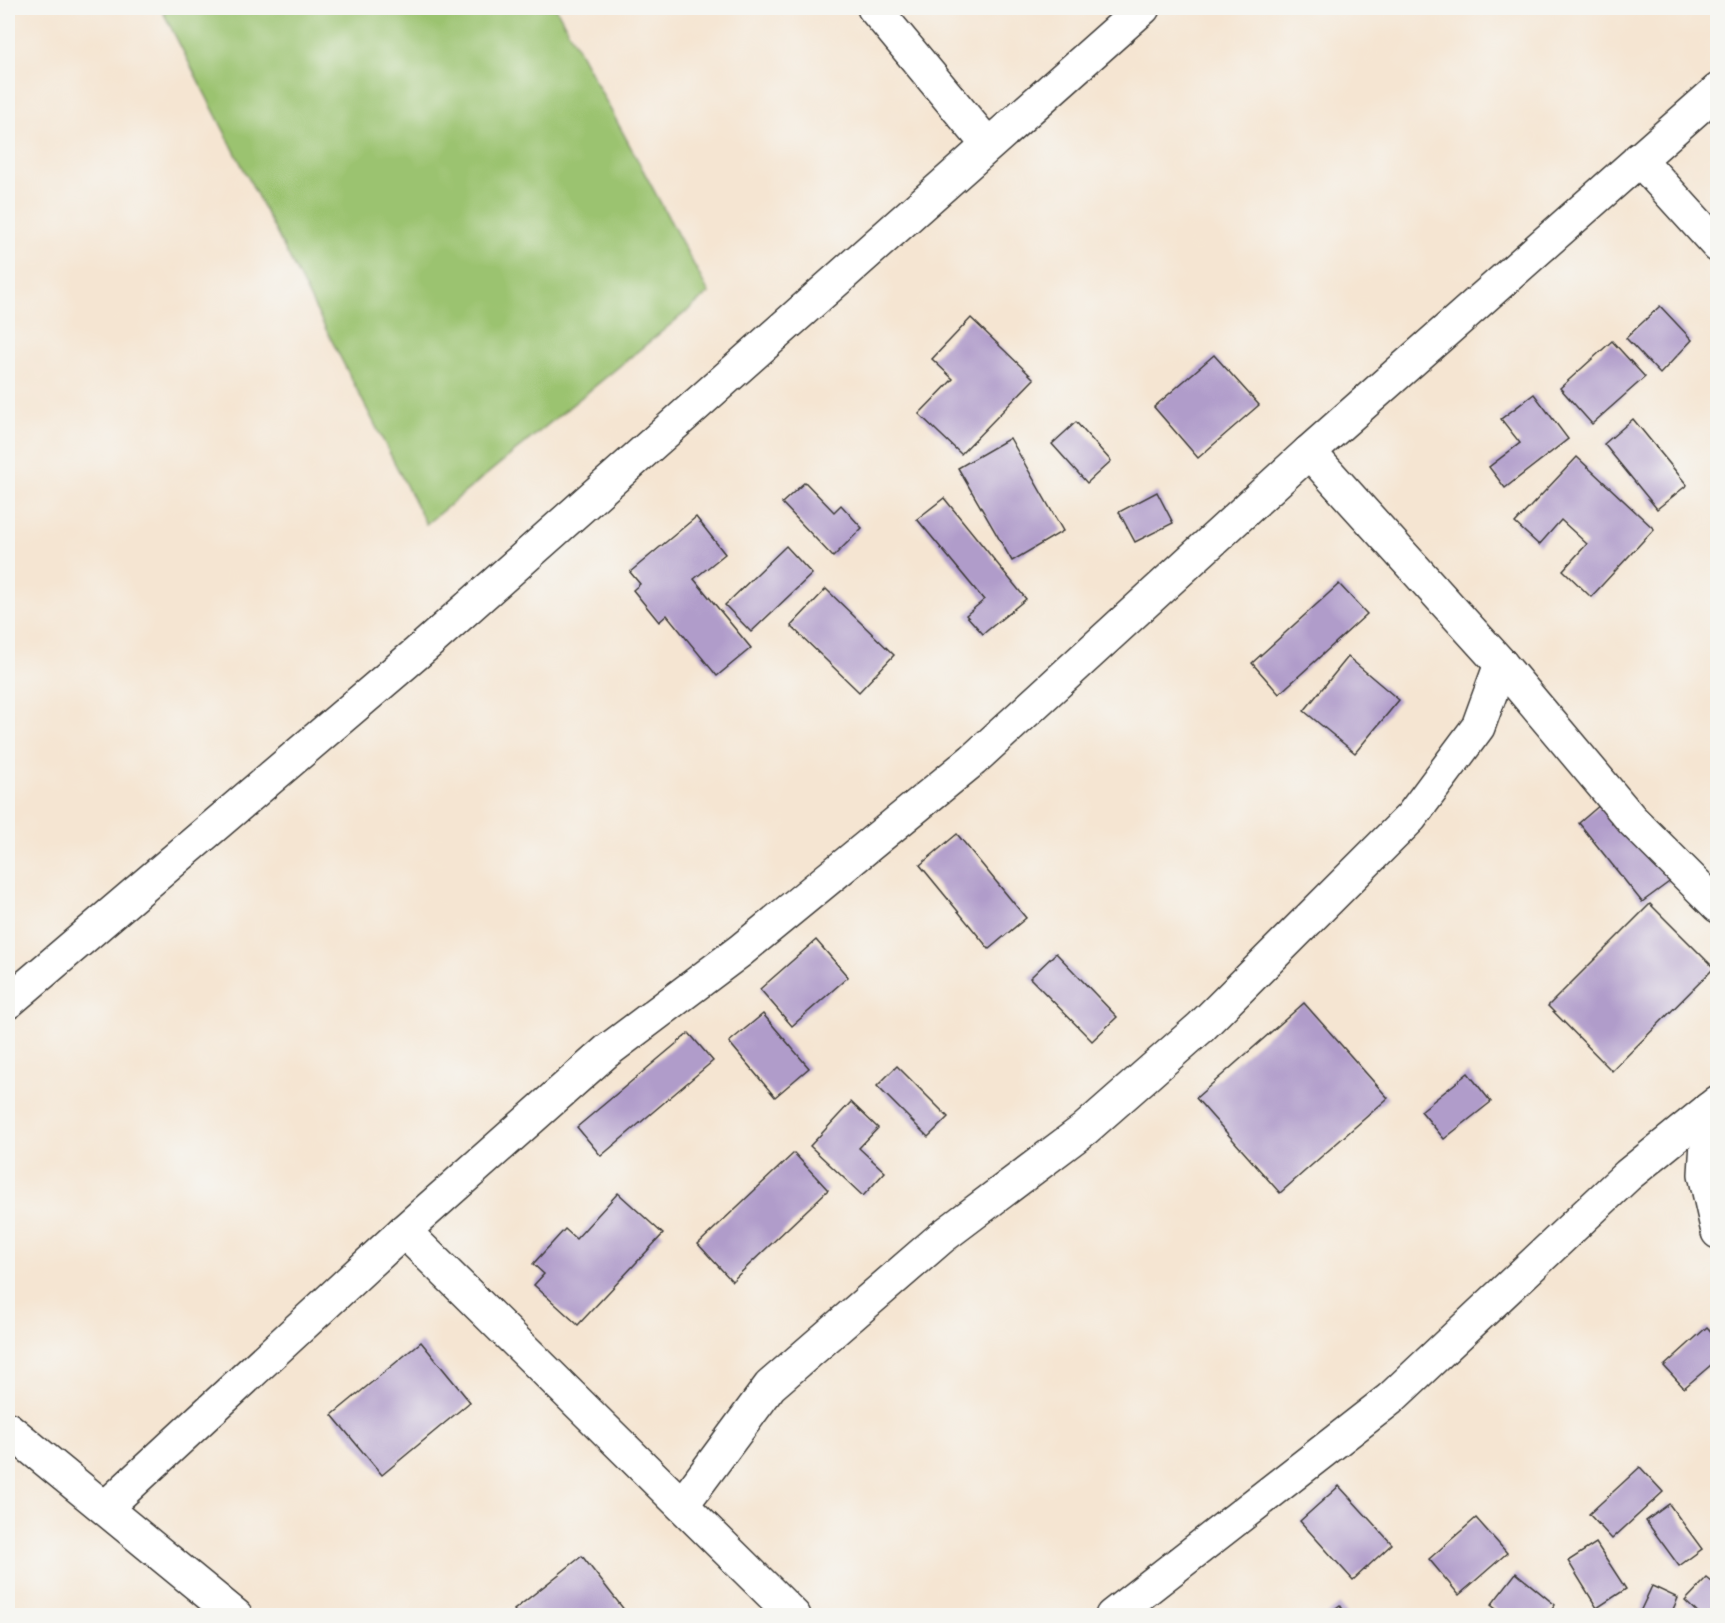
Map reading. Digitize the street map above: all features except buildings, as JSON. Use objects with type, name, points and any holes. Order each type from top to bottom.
[{"type":"street","points":[[874,8],[988,145]]},
{"type":"street","points":[[8,1002],[426,645],[1143,8]]},
{"type":"street","points":[[105,1508],[404,1231],[607,1051],[740,951],[973,760],[1309,452],[1718,90]]},
{"type":"street","points":[[1639,159],[1718,246]]},
{"type":"street","points":[[1309,452],[1501,664],[1632,820],[1718,906]]},
{"type":"street","points":[[682,1505],[770,1386],[942,1236],[1085,1129],[1201,1028],[1411,817],[1478,727],[1501,664]]},
{"type":"street","points":[[1713,1105],[1705,1174],[1718,1232]]},
{"type":"street","points":[[1112,1616],[1390,1399],[1628,1175],[1713,1105]]},
{"type":"street","points":[[404,1231],[794,1616]]},
{"type":"street","points":[[8,1429],[236,1616]]},
{"type":"green space","points":[[169,8],[556,8],[709,293],[426,524],[163,12]]}]
